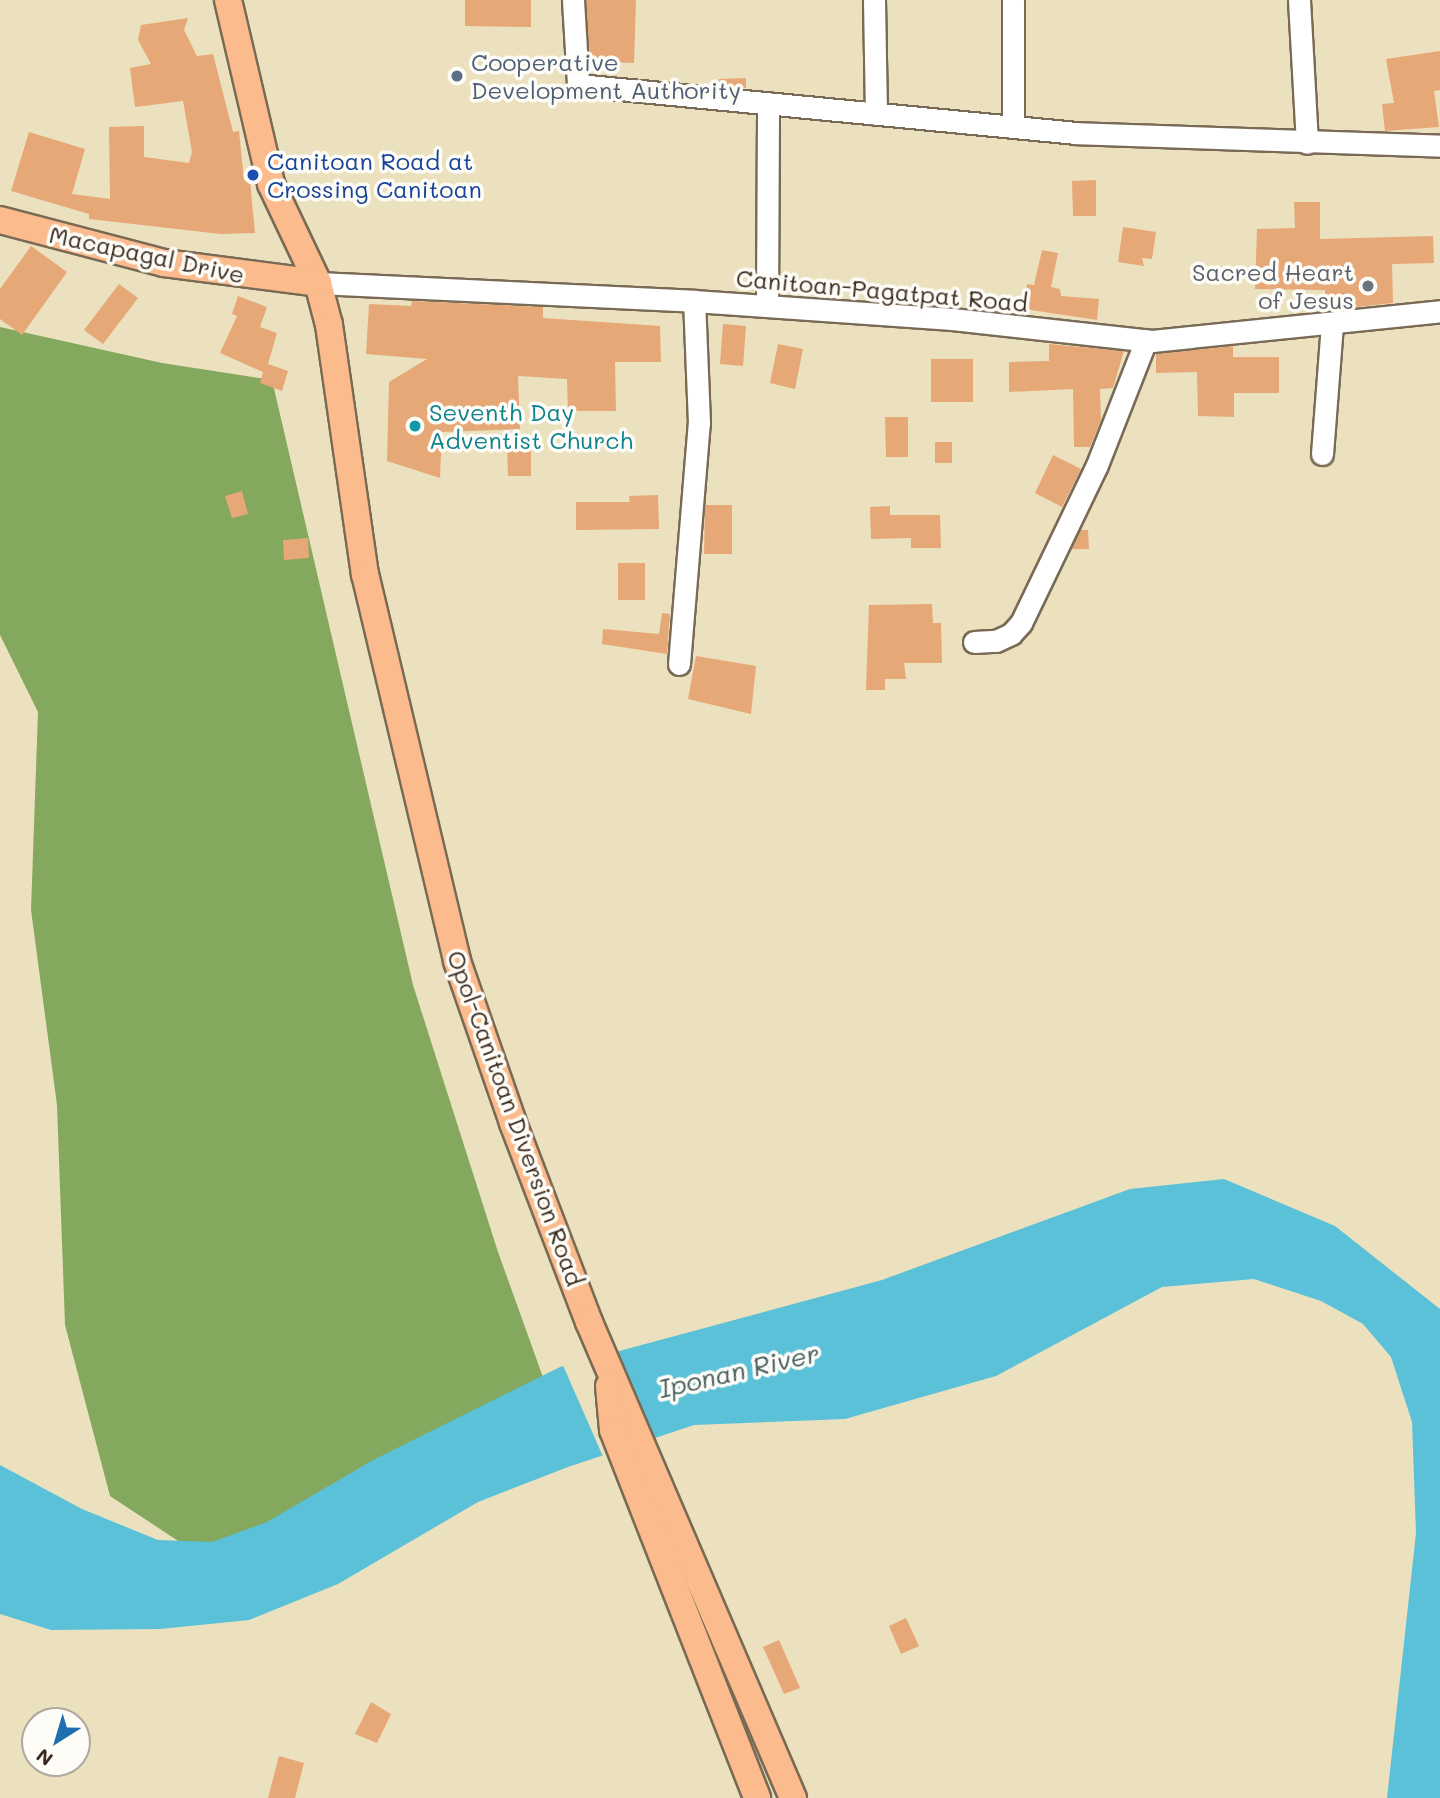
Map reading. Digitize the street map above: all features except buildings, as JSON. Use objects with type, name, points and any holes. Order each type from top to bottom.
[{"type":"main road","name":"Opol-Canitoan Diversion Road","points":[[228,0],[271,184],[307,282],[329,325],[365,574],[457,961],[513,1123],[607,1364],[638,1464],[757,1798]]},
{"type":"main road","name":"Macapagal Drive","points":[[0,220],[164,262],[307,282]]},
{"type":"main road","name":"Opol-Canitoan Diversion Road","points":[[607,1364],[612,1430],[638,1464],[793,1798]]},
{"type":"street","points":[[573,0],[578,85],[1013,127],[1307,143],[1440,146]]},
{"type":"street","points":[[874,0],[876,114]]},
{"type":"street","points":[[1013,0],[1013,127]]},
{"type":"street","points":[[1299,0],[1307,143]]},
{"type":"street","points":[[767,306],[768,103]]},
{"type":"street","name":"Canitoan-Pagatpat Road","points":[[307,282],[767,306],[952,319],[1146,340],[1332,324],[1440,311]]},
{"type":"street","points":[[678,664],[699,424],[694,301]]},
{"type":"street","points":[[1322,454],[1332,324]]},
{"type":"street","points":[[974,642],[996,641],[1012,634],[1021,623],[1097,465],[1146,340]]},
{"type":"green space","points":[[0,327],[162,363],[272,380],[413,985],[498,1252],[549,1394],[207,1560],[110,1496],[65,1325],[57,1105],[31,910],[38,712],[0,635]]},
{"type":"water","name":"Iponan River","points":[[1224,1179],[1335,1226],[1440,1309],[1440,1798],[1387,1798],[1416,1533],[1412,1422],[1391,1357],[1363,1324],[1321,1301],[1254,1279],[1162,1287],[996,1376],[845,1419],[694,1425],[568,1467],[478,1502],[338,1584],[249,1620],[160,1629],[51,1630],[0,1614],[0,1465],[82,1509],[158,1540],[212,1542],[267,1522],[373,1460],[560,1367],[882,1280],[1130,1189]]},
{"type":"pier","points":[[615,1350],[656,1442],[604,1459],[562,1363]]},
{"type":"place","name":"Cooperative Development Authority","points":[[457,76]]},
{"type":"place","name":"Canitoan Road at Crossing Canitoan","points":[[253,175]]},
{"type":"place","name":"Sacred Heart of Jesus","points":[[1368,286]]},
{"type":"place","name":"Seventh Day Adventist Church","points":[[415,426]]}]
